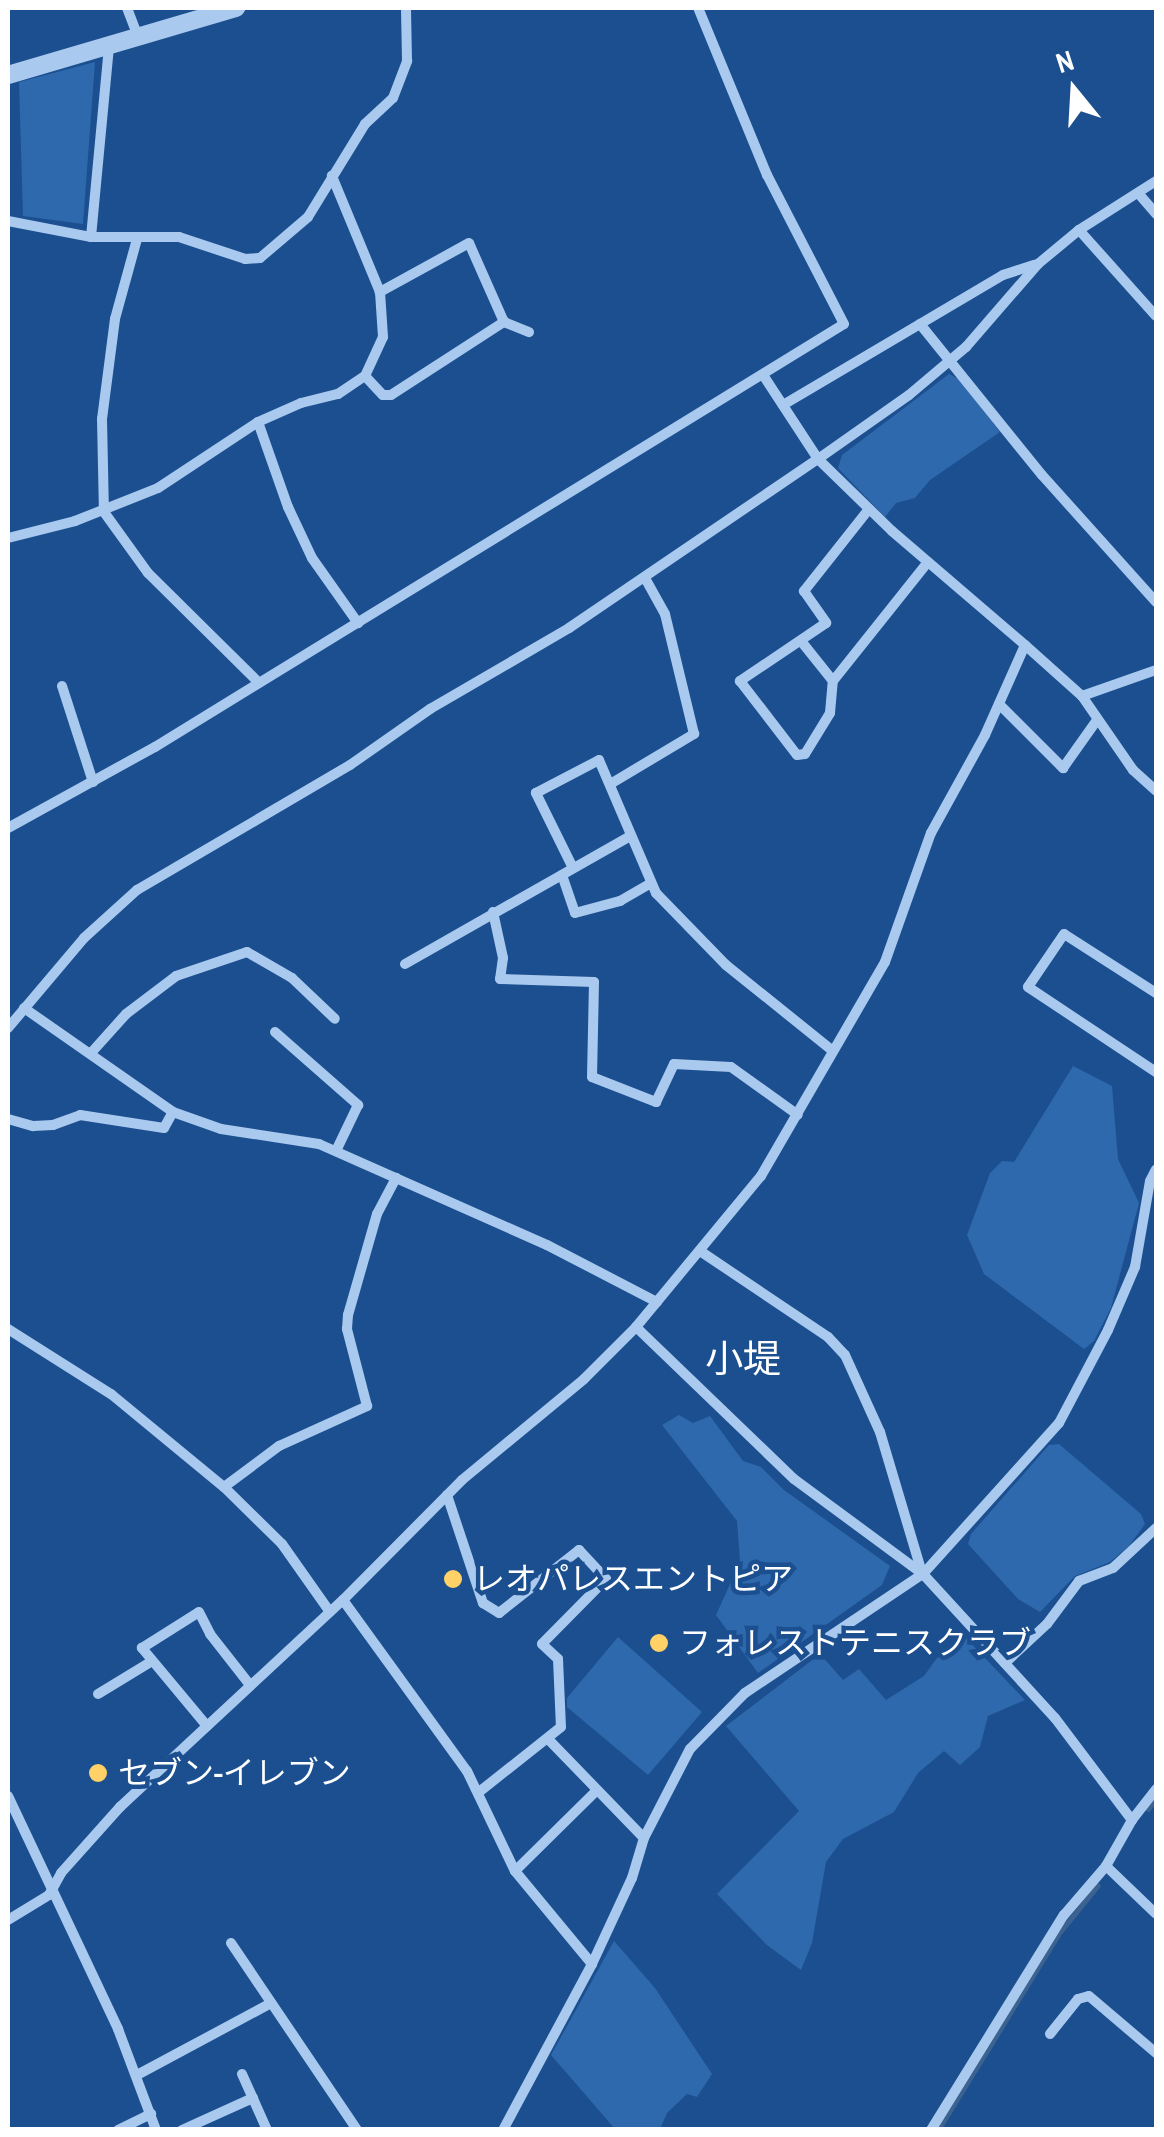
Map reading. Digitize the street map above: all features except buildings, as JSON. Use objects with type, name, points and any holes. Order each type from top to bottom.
[{"type":"street","points":[[127,8],[138,36]]},
{"type":"street","points":[[8,75],[236,8]]},
{"type":"street","points":[[8,221],[91,236],[179,238],[245,260],[260,258],[308,216],[365,124],[392,98],[407,61],[406,8]]},
{"type":"street","points":[[8,828],[259,684],[844,324],[767,176],[698,8]]},
{"type":"street","points":[[91,236],[109,45]]},
{"type":"street","points":[[8,538],[104,512],[158,488],[258,422],[338,394],[365,376],[383,337],[380,292],[332,176]]},
{"type":"street","points":[[8,1028],[84,938],[138,890],[493,675],[645,578],[818,459],[949,362],[1038,264],[1080,230],[1156,181]]},
{"type":"street","points":[[1138,193],[1156,214]]},
{"type":"street","points":[[1080,230],[1156,316]]},
{"type":"street","points":[[137,238],[113,336],[100,456],[104,512],[148,573],[259,684]]},
{"type":"street","points":[[380,292],[469,244],[504,322],[530,332]]},
{"type":"street","points":[[782,405],[1003,275],[1038,264]]},
{"type":"street","points":[[365,376],[382,395],[391,395],[504,322]]},
{"type":"street","points":[[920,324],[1042,475],[1156,602]]},
{"type":"street","points":[[763,376],[818,459],[928,562],[1082,696],[1133,770],[1156,791]]},
{"type":"street","points":[[258,422],[288,507],[312,558],[358,622]]},
{"type":"street","points":[[869,508],[804,592],[826,623],[740,680],[797,756],[804,754],[830,713],[833,681],[928,562]]},
{"type":"street","points":[[612,783],[694,734],[665,614],[645,578]]},
{"type":"street","points":[[801,641],[833,681]]},
{"type":"street","points":[[8,1920],[49,1895],[120,1807],[343,1600],[447,1495],[584,1379],[636,1327],[761,1176],[885,962],[931,833],[999,704],[1025,645]]},
{"type":"street","points":[[1082,696],[1156,670]]},
{"type":"street","points":[[62,686],[93,782]]},
{"type":"street","points":[[999,704],[1063,768],[1096,720]]},
{"type":"street","points":[[574,868],[536,793],[599,760],[651,882],[666,906],[726,965],[833,1051]]},
{"type":"street","points":[[406,964],[630,836]]},
{"type":"street","points":[[562,875],[575,912],[620,901],[651,882]]},
{"type":"street","points":[[494,912],[502,958],[500,979],[594,982],[592,1076],[656,1102],[674,1064],[731,1067],[798,1114]]},
{"type":"street","points":[[1156,992],[1064,934],[1028,987],[1156,1072]]},
{"type":"street","points":[[91,1054],[126,1014],[176,976],[248,952],[292,978],[335,1019]]},
{"type":"street","points":[[24,1008],[173,1112],[221,1130],[320,1144],[609,1275],[657,1302]]},
{"type":"street","points":[[274,1032],[358,1105],[336,1151]]},
{"type":"street","points":[[8,1120],[33,1126],[53,1125],[80,1114],[164,1128],[173,1112]]},
{"type":"street","points":[[503,2130],[592,1964],[632,1878],[644,1838],[690,1749],[745,1693],[923,1574],[1038,1447],[1076,1395],[1135,1267],[1150,1181],[1156,1169]]},
{"type":"street","points":[[224,1487],[279,1446],[368,1406],[347,1328],[377,1214],[396,1178]]},
{"type":"street","points":[[700,1251],[828,1338],[845,1355],[880,1432],[923,1574]]},
{"type":"street","points":[[636,1327],[794,1479],[923,1574],[1056,1718],[1132,1820]]},
{"type":"street","points":[[8,1328],[111,1394],[224,1487],[282,1544],[330,1612]]},
{"type":"street","points":[[447,1495],[483,1603],[500,1613],[579,1550],[606,1579],[542,1644],[558,1659],[561,1728],[479,1792]]},
{"type":"street","points":[[1005,1664],[1047,1624],[1079,1581],[1113,1568],[1156,1528]]},
{"type":"street","points":[[343,1600],[479,1792],[515,1871],[592,1964]]},
{"type":"street","points":[[206,1726],[142,1648],[198,1612],[250,1685]]},
{"type":"street","points":[[98,1694],[152,1661]]},
{"type":"street","points":[[549,1740],[644,1838]]},
{"type":"street","points":[[931,2130],[1064,1915],[1106,1866],[1156,1788]]},
{"type":"street","points":[[515,1871],[597,1790]]},
{"type":"street","points":[[8,1796],[54,1886],[137,2074],[156,2130]]},
{"type":"street","points":[[1106,1866],[1156,1914]]},
{"type":"street","points":[[230,1943],[356,2130]]},
{"type":"street","points":[[1050,2034],[1078,1999],[1089,1996],[1156,2054]]},
{"type":"street","points":[[137,2074],[271,2003]]},
{"type":"street","points":[[242,2074],[267,2130]]},
{"type":"street","points":[[182,2130],[253,2098]]},
{"type":"street","points":[[118,2130],[151,2114]]},
{"type":"shaded area","points":[[95,62],[83,224],[23,216],[19,82]]},
{"type":"shaded area","points":[[949,374],[959,379],[1000,432],[930,480],[915,498],[896,503],[885,517],[838,468],[842,455]]},
{"type":"shaded area","points":[[1073,1066],[1112,1086],[1118,1159],[1139,1203],[1111,1308],[1094,1341],[1084,1349],[984,1274],[967,1235],[990,1173],[1002,1161],[1014,1162]]},
{"type":"shaded area","points":[[679,1415],[693,1423],[710,1416],[743,1461],[761,1467],[784,1490],[890,1566],[882,1585],[758,1673],[716,1615],[740,1562],[737,1521],[662,1425]]},
{"type":"shaded area","points":[[1059,1444],[1141,1514],[1145,1524],[1129,1546],[1110,1562],[1075,1576],[1040,1612],[1018,1599],[968,1544],[971,1534],[1049,1445]]},
{"type":"shaded area","points":[[618,1637],[702,1712],[648,1775],[567,1707],[567,1698]]},
{"type":"shaded area","points":[[966,1638],[1025,1700],[988,1716],[980,1747],[960,1765],[944,1751],[918,1773],[894,1812],[843,1839],[826,1862],[812,1943],[801,1970],[767,1945],[717,1894],[799,1811],[726,1726],[820,1654],[843,1680],[859,1669],[886,1700],[924,1676],[937,1658]]},
{"type":"shaded area","points":[[614,1941],[655,1988],[712,2074],[697,2097],[687,2094],[667,2113],[660,2129],[615,2129],[551,2055]]},
{"type":"waterway","points":[[1148,1809],[1156,1799]]},
{"type":"waterway","points":[[938,2130],[1060,1932],[1098,1885]]},
{"type":"place","name":"レオパレスエントピア","points":[[453,1579]]},
{"type":"place","name":"フォレストテニスクラブ","points":[[659,1643]]},
{"type":"place","name":"セブン-イレブン","points":[[98,1773]]},
{"type":"district","name":"小堤","points":[[743,1359]]}]
